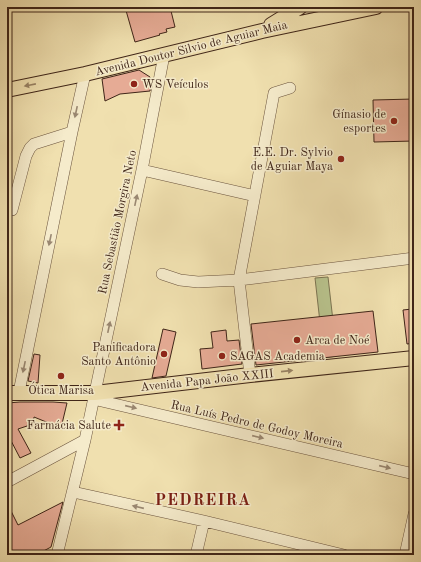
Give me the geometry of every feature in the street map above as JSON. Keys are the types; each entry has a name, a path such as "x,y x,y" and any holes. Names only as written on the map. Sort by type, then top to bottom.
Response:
{"main road":[{"path":"262,31 300,7"},
{"name":"Avenida Doutor Silvio de Aguiar Maia","path":"7,90 85,74 262,31 310,13 376,7"},
{"name":"Avenida Papa João XXIII","path":"13,393 94,396 250,375 414,358"}],"street":[{"name":"Rua Sebastião Morgira Neto","path":"56,555 85,440 142,170 164,55"},
{"path":"13,393 85,74"},
{"path":"250,375 239,280 274,93 290,88"},
{"path":"12,210 26,156 30,148 34,144 72,132"},
{"path":"142,170 255,196"},
{"path":"162,274 180,280 198,282 239,280 414,258"},
{"name":"Rua Luís Pedro de Godoy Moreira","path":"94,396 414,474"},
{"path":"7,482 85,440"},
{"path":"73,492 204,521 344,555"},
{"path":"404,555 414,514"},
{"path":"196,555 204,521"}],"green space":[{"path":"328,277 337,356 324,358 315,278"}],"building":[{"path":"125,7 170,7 175,27 166,29 167,32 159,34 160,35 135,42"},
{"name":"WS Veículos","path":"139,70 150,77 150,91 120,94 105,101 102,79"},
{"name":"Gínasio de esportes","path":"414,99 414,141 374,142 373,100"},
{"path":"412,309 414,343 407,344 403,310"},
{"path":"373,311 378,352 256,365 251,324"},
{"name":"Panificadora Santo Antônio","path":"163,329 176,332 166,376 152,378"},
{"path":"226,330 227,341 239,340 242,364 202,369 200,349 213,348 211,332"},
{"path":"34,354 40,355 38,383 28,381"},
{"path":"7,403 67,403 61,428 34,417 33,424 18,429 31,453 20,458 7,433"},
{"path":"63,502 51,547 36,555 7,555 7,503 18,525"}],"place":[{"name":"WS Veículos","path":"134,84"},
{"name":"Gínasio de esportes","path":"394,121"},
{"name":"E.E. Dr. Sylvio de Aguiar Maya","path":"341,159"},
{"name":"Arca de Noé","path":"297,340"},
{"name":"Panificadora Santo Antônio","path":"164,354"},
{"name":"SAGAS Academia","path":"222,356"},
{"name":"Ótica Marisa","path":"61,376"},
{"name":"Farmácia Salute","path":"119,425"}],"district":[{"name":"PEDREIRA","path":"203,499"}]}
